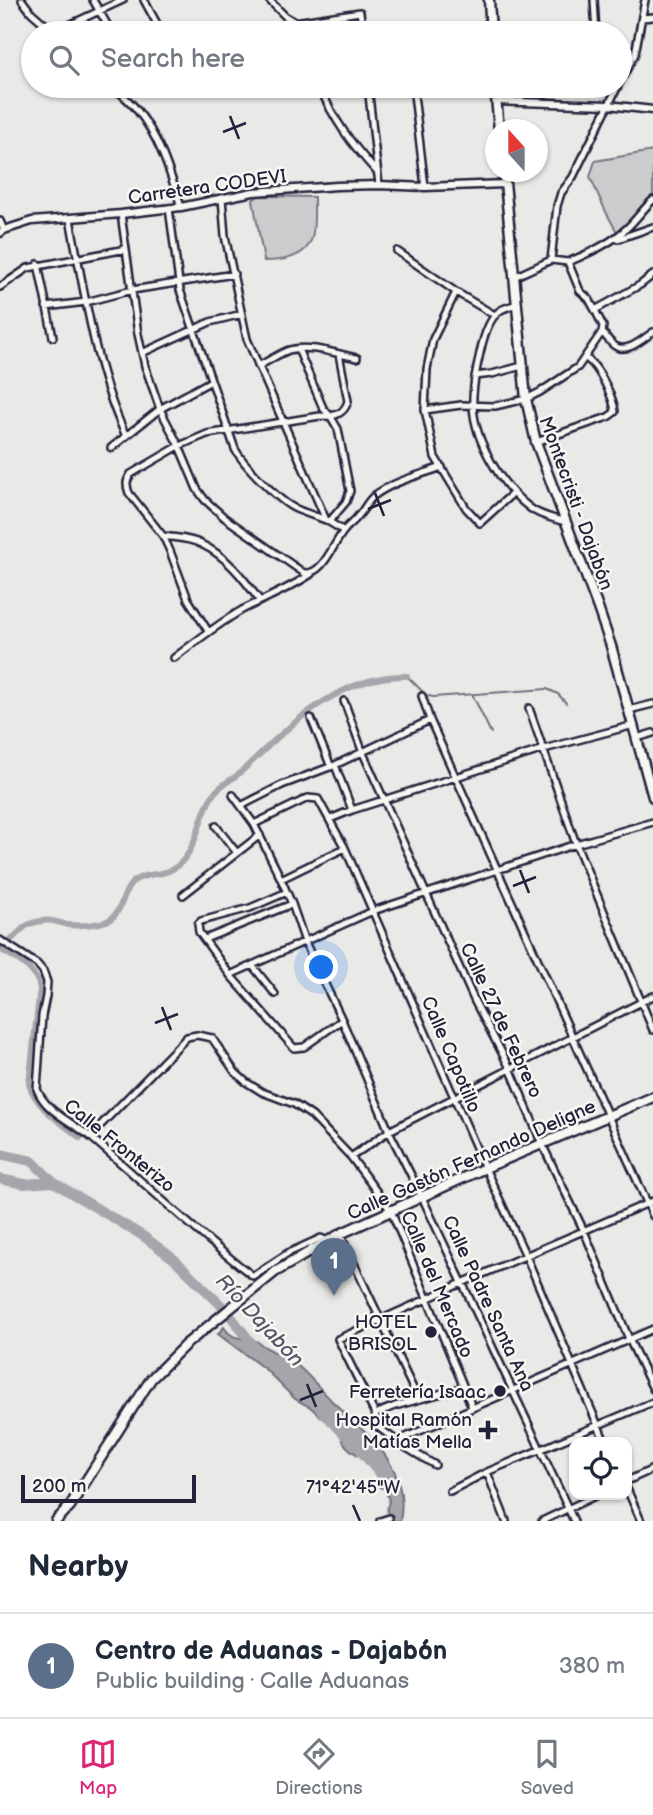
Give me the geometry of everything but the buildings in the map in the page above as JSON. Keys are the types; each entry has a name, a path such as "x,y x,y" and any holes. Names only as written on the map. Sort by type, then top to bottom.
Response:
{"main road":[{"path":"489,0 490,21"},
{"path":"496,98 498,119"},
{"name":"Montecristi - Dajabón","path":"505,184 522,366 530,421 598,608 653,797"},
{"name":"Calle Gastón Fernando Deligne","path":"56,1521 70,1506 151,1379 268,1277 340,1234 485,1168 653,1097"}],"street":[{"path":"93,0 105,21"},
{"path":"79,21 123,0"},
{"path":"144,0 155,21"},
{"path":"269,0 293,21"},
{"path":"594,0 595,21"},
{"path":"632,60 645,0"},
{"path":"24,1 41,21"},
{"path":"302,21 360,12 361,21"},
{"path":"642,18 653,17"},
{"path":"126,98 153,133 181,207"},
{"path":"324,98 352,145 377,172"},
{"path":"369,98 379,185"},
{"path":"414,98 425,187"},
{"path":"551,260 561,193 573,177 612,98"},
{"path":"496,101 608,105 653,110"},
{"name":"Carretera CODEVI","path":"2,232 32,221 181,207 253,192 337,186 505,184"},
{"path":"222,198 225,236 247,339 328,521"},
{"path":"611,241 628,228 653,200"},
{"path":"169,208 179,282 186,308 234,449 254,475 292,508 328,521 344,531"},
{"path":"121,214 145,366 160,409 197,489 225,518 304,573 311,574"},
{"path":"70,219 86,302 107,388 113,409 126,436"},
{"path":"0,221 2,232"},
{"path":"514,277 551,260 568,262 611,241 653,227"},
{"path":"0,287 38,264 126,249"},
{"path":"397,251 456,292 496,315"},
{"path":"425,410 461,405 495,406 526,399 578,367 602,332 603,326 589,299 580,291 568,262"},
{"path":"38,264 52,337"},
{"path":"46,307 234,274"},
{"path":"595,310 653,275"},
{"path":"456,292 433,339 427,369 425,410 435,457 466,508 480,523 513,493"},
{"path":"517,304 502,309 496,315 482,344 475,376 473,407 481,440 490,461 513,493 531,509 565,522"},
{"path":"142,353 210,322 242,314"},
{"path":"602,332 615,346 622,348 653,332"},
{"path":"258,366 289,350 298,349 315,349 357,358"},
{"path":"298,349 323,408 338,429 350,491 346,502 328,521"},
{"path":"208,631 188,599 163,536 129,493 127,480 131,474 179,446 207,434 320,416 331,417 342,412 348,401 339,355"},
{"path":"536,442 608,417 615,412 615,406 600,376 585,358"},
{"path":"475,376 522,366"},
{"path":"110,449 160,409 211,381"},
{"path":"174,658 208,631 318,570 344,531 360,514 367,501 377,493 442,467"},
{"path":"163,536 200,543 215,552 240,573 260,601"},
{"path":"422,696 430,720 541,971 650,1203 653,1216"},
{"name":"Calle 27 de Febrero","path":"344,701 363,753 475,1002 510,1068 653,1389"},
{"path":"629,710 653,704"},
{"path":"529,708 576,844 653,1030"},
{"path":"311,718 352,810"},
{"path":"241,806 282,785 363,753 430,720"},
{"path":"330,820 352,810 456,776 634,725"},
{"path":"637,738 653,733"},
{"name":"Calle Padre Santa Ana","path":"233,795 254,824 287,891 305,942 342,1020 389,1131 574,1521"},
{"name":"Calle Capotillo","path":"254,824 308,798 318,799 330,820 345,848 526,1256 604,1437"},
{"path":"230,975 373,911 576,844 653,822"},
{"path":"216,825 237,853"},
{"path":"183,895 260,835"},
{"path":"281,879 345,848"},
{"path":"287,891 259,904 201,921 198,927 230,975 294,1048 304,1046 342,1020"},
{"path":"205,939 292,904"},
{"name":"Calle Fronterizo","path":"0,940 37,964 47,982 37,1089 50,1108 90,1136 253,1276 288,1253 321,1238 328,1241"},
{"path":"253,965 275,994"},
{"path":"351,1157 389,1131 653,996"},
{"name":"Calle del Mercado","path":"90,1136 177,1045 187,1037 197,1035 212,1038 235,1072 246,1082 262,1092 294,1104 312,1116 351,1157 391,1211 472,1407"},
{"path":"435,1465 378,1427 375,1414 338,1339 650,1203"},
{"path":"340,1234 418,1399"},
{"path":"397,1441 653,1329"},
{"path":"375,1414 464,1387"},
{"path":"450,1491 487,1472 653,1402"},
{"path":"632,1479 653,1469"},
{"path":"487,1472 506,1521"},
{"path":"542,1521 586,1500"},
{"path":"632,1500 641,1521"},
{"path":"380,1521 389,1518"}],"shaded area":[{"path":"653,151 653,196 618,234 590,177 595,161"},
{"path":"258,196 314,197 312,238 299,254 285,259 264,261 253,200"},
{"path":"224,1327 231,1335 256,1341 298,1366 372,1439 393,1467 399,1483 402,1501 400,1521 389,1521 389,1501 385,1486 378,1486 380,1479 373,1462 346,1446 341,1428 333,1421 325,1420 295,1399 266,1370 218,1334"}],"waterway":[{"path":"407,676 426,695 433,697 547,689 558,694 566,703"},
{"path":"10,941 26,926 37,922 78,925 109,920 117,913 127,889 134,881 172,870 185,858 216,791 239,774 296,722 337,694 359,684 382,678 407,676"},
{"path":"473,696 491,733"},
{"path":"0,949 30,970 40,988 29,1084 32,1093 50,1114 80,1138"},
{"path":"0,953 4,949"},
{"name":"Río Dajabón","path":"0,1154 32,1161 53,1182 143,1236 174,1259 225,1309 257,1350"},
{"name":"Río Dajabón","path":"0,1179 24,1184 53,1182"},
{"name":"Río Dajabón","path":"322,1411 350,1440"},
{"name":"Río Dajabón","path":"361,1451 384,1479"}],"place":[{"name":"Centro de Aduanas - Dajabón","path":"334,1296"},
{"name":"HOTEL BRISOL","path":"431,1332"},
{"name":"Ferretería Isaac","path":"500,1391"},
{"name":"Hospital Ramón Matías Mella","path":"488,1430"}]}
